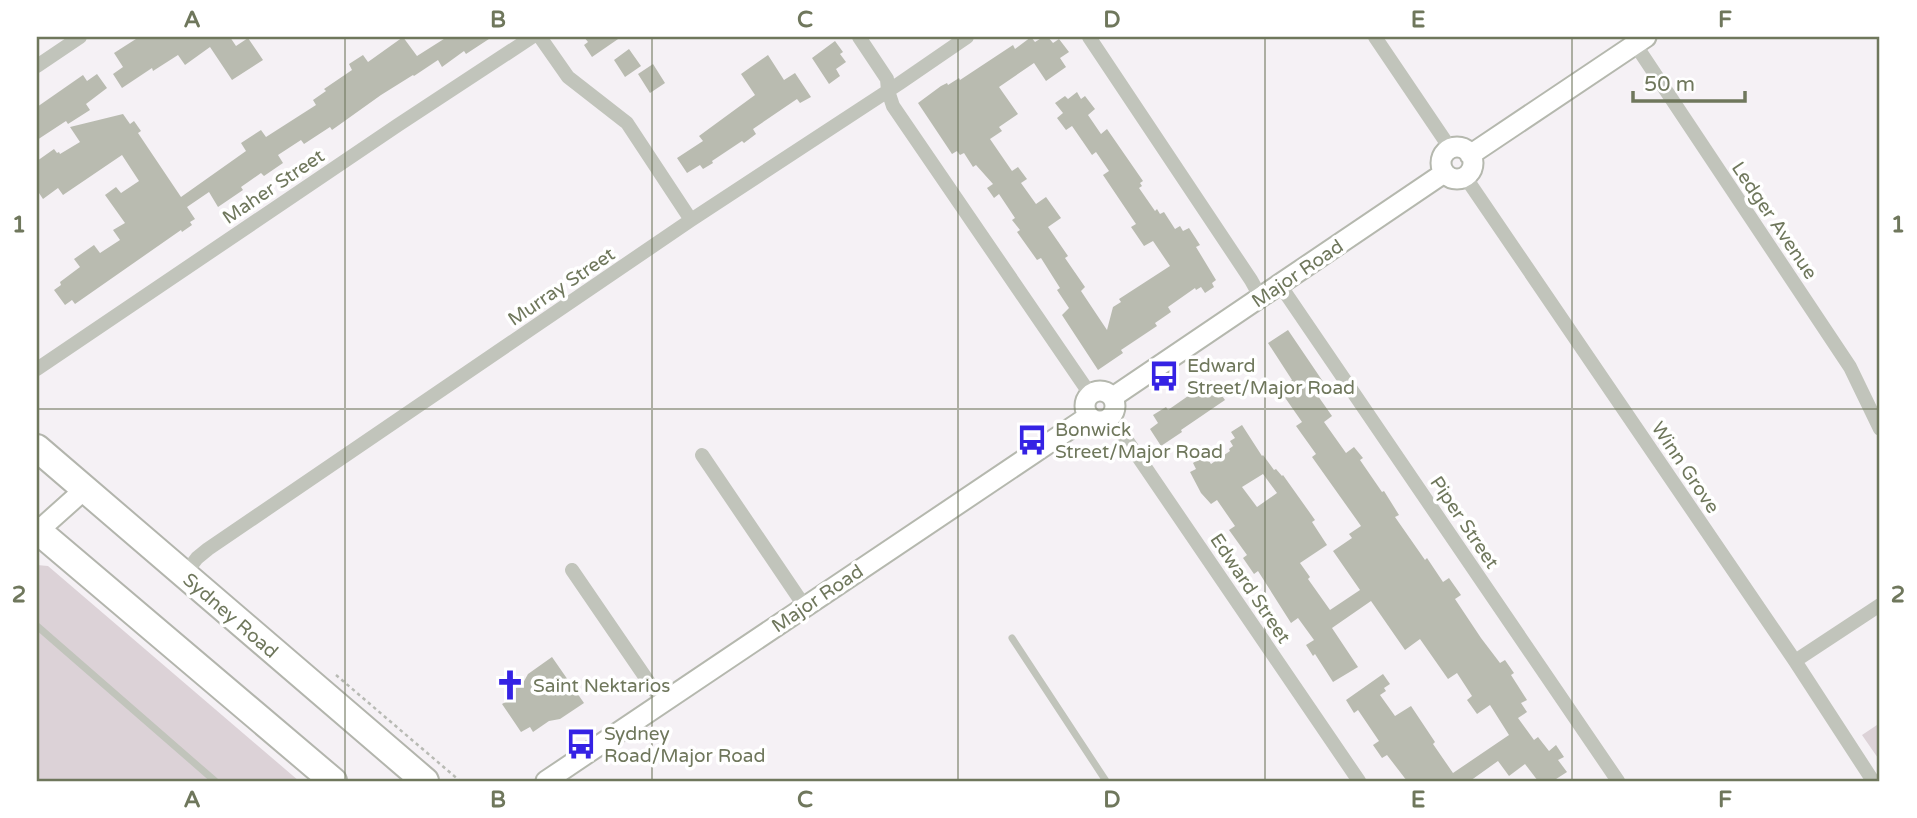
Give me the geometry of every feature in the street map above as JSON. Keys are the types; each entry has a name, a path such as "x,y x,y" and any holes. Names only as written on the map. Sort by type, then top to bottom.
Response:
{"highway":[{"name":"Sydney Road","path":"37,448 425,781"},
{"path":"37,531 333,781"}],"street":[{"path":"37,66 80,37"},
{"name":"Maher Street","path":"37,369 532,37"},
{"path":"540,37 568,77 627,123 691,220"},
{"path":"859,37 887,79 893,106 1090,394"},
{"name":"Murray Street","path":"184,575 208,549 691,220 967,37"},
{"path":"1089,37 1261,298"},
{"path":"1375,37 1449,150"},
{"path":"1470,155 1637,39"},
{"name":"Ledger Avenue","path":"1637,39 1850,367 1880,429"},
{"path":"1460,148 1470,155 1472,169 1464,178 1455,179 1444,173 1442,160 1449,150 1460,148"},
{"name":"Major Road","path":"1113,397 1444,173"},
{"name":"Winn Grove","path":"1464,178 1795,662 1873,781"},
{"name":"Piper Street","path":"1280,285 1618,781"},
{"path":"1102,390 1113,397 1116,405 1114,414 1102,421 1092,419 1086,412 1085,402 1090,394 1102,390"},
{"name":"Major Road","path":"546,781 1089,416"},
{"name":"Edward Street","path":"1111,417 1359,781"},
{"path":"702,455 805,607"},
{"path":"37,531 85,489"},
{"path":"572,570 663,702"},
{"path":"1795,662 1880,605"}],"lane":[{"path":"37,626 215,781"},
{"path":"1012,638 1106,781"}],"shaded area":[{"path":"37,565 48,566 299,781 37,781"},
{"path":"1880,723 1880,761 1862,735"}],"building":[{"path":"139,37 230,37 236,46 248,38 263,60 232,80 210,47 185,65 178,55 122,88 113,74 123,67 114,53"},
{"path":"403,37 417,56 447,37 492,37 466,54 464,51 442,67 438,60 381,95 332,130 330,127 304,144 301,140 278,155 283,163 264,176 261,173 241,187 243,190 218,207 209,192 187,207 195,219 190,222 192,225 75,304 72,300 65,305 54,290 80,267 74,259 94,245 100,253 120,240 113,230 125,223 105,195 116,187 121,193 139,181 122,155 63,195 58,188 43,199 37,190 37,161 54,149 60,154 80,142 70,127 123,114 130,124 134,121 141,131 138,133 181,197 246,151 241,143 261,130 266,137 316,105 313,100 326,91 324,89 352,70 349,64 363,55 368,62"},
{"path":"584,37 621,37 592,57 584,45 588,42"},
{"path":"1031,37 1035,42 1043,37 1048,37 1053,43 1059,39 1069,52 1060,58 1066,67 1046,81 1034,63 999,87 1018,114 999,127 1002,131 990,139 1012,171 1018,167 1027,179 1021,183 1036,204 1046,197 1061,218 1048,227 1085,287 1081,291 1107,330 1113,307 1121,302 1119,299 1170,266 1153,241 1144,246 1131,227 1136,224 1103,175 1109,171 1096,152 1092,155 1072,126 1066,130 1057,118 1063,113 1055,103 1065,96 1068,99 1077,92 1081,99 1085,96 1095,109 1088,115 1101,134 1107,129 1143,181 1139,188 1155,211 1157,209 1160,214 1164,212 1175,229 1180,226 1183,231 1189,228 1200,245 1196,247 1216,280 1212,283 1214,287 1205,293 1201,287 1196,290 1195,288 1168,307 1171,312 1155,323 1157,326 1121,350 1123,353 1098,370 1062,315 1069,308 1057,290 1060,288 1041,258 1037,260 1017,232 1020,230 1012,220 1015,218 999,194 994,198 987,188 993,184 976,165 973,167 964,153 960,155 957,151 952,154 918,103 941,86 959,78 960,80 1013,45 1015,49"},
{"path":"835,41 846,62 836,69 840,76 829,84 812,58"},
{"path":"629,49 641,66 625,77 614,60"},
{"path":"768,55 784,80 795,73 811,97 800,103 797,99 753,129 756,134 744,143 742,141 703,169 700,165 687,173 677,158 703,141 699,136 755,95 741,74"},
{"path":"653,64 665,83 650,93 638,74"},
{"path":"97,74 107,88 86,104 90,110 68,124 66,121 37,140 37,107 83,75 87,81"},
{"path":"1288,330 1328,389 1318,396 1332,416 1324,422 1346,453 1354,447 1363,458 1360,460 1382,492 1384,491 1399,515 1395,517 1425,560 1427,558 1443,582 1449,578 1461,595 1455,599 1500,663 1505,660 1527,700 1521,703 1527,712 1518,718 1534,740 1538,737 1549,751 1556,745 1564,757 1558,760 1567,772 1553,781 1538,781 1525,764 1509,776 1498,761 1470,781 1407,781 1387,755 1382,758 1373,745 1379,741 1358,710 1354,713 1346,700 1383,674 1390,684 1380,695 1395,716 1411,706 1453,773 1509,735 1490,705 1477,714 1467,700 1472,696 1457,673 1448,679 1420,639 1405,650 1371,601 1332,628 1358,667 1333,682 1306,645 1314,640 1298,618 1291,623 1258,571 1254,574 1243,558 1247,555 1229,530 1235,526 1217,500 1211,504 1201,493 1190,472 1196,469 1193,463 1205,455 1211,464 1230,451 1233,446 1230,441 1235,438 1231,432 1242,425 1262,456 1274,470 1283,475 1315,520 1312,522 1327,545 1300,563 1330,610 1360,590 1333,551 1352,538 1349,534 1361,526 1312,457 1316,454 1296,426 1302,422 1279,389 1292,380 1268,343","holes":["1263,474 1277,493 1257,507 1242,487"]},
{"path":"1211,380 1225,400 1161,446 1150,429 1158,423 1153,415 1166,407 1168,410"},
{"path":"552,657 584,703 533,732 530,727 521,732 502,704 511,699 507,694 523,683 528,674"}],"place":[{"name":"Edward Street/Major Road","path":"1164,376"},
{"name":"Bonwick Street/Major Road","path":"1032,440"},
{"name":"Saint Nektarios","path":"510,685"},
{"name":"Sydney Road/Major Road","path":"581,744"}]}
